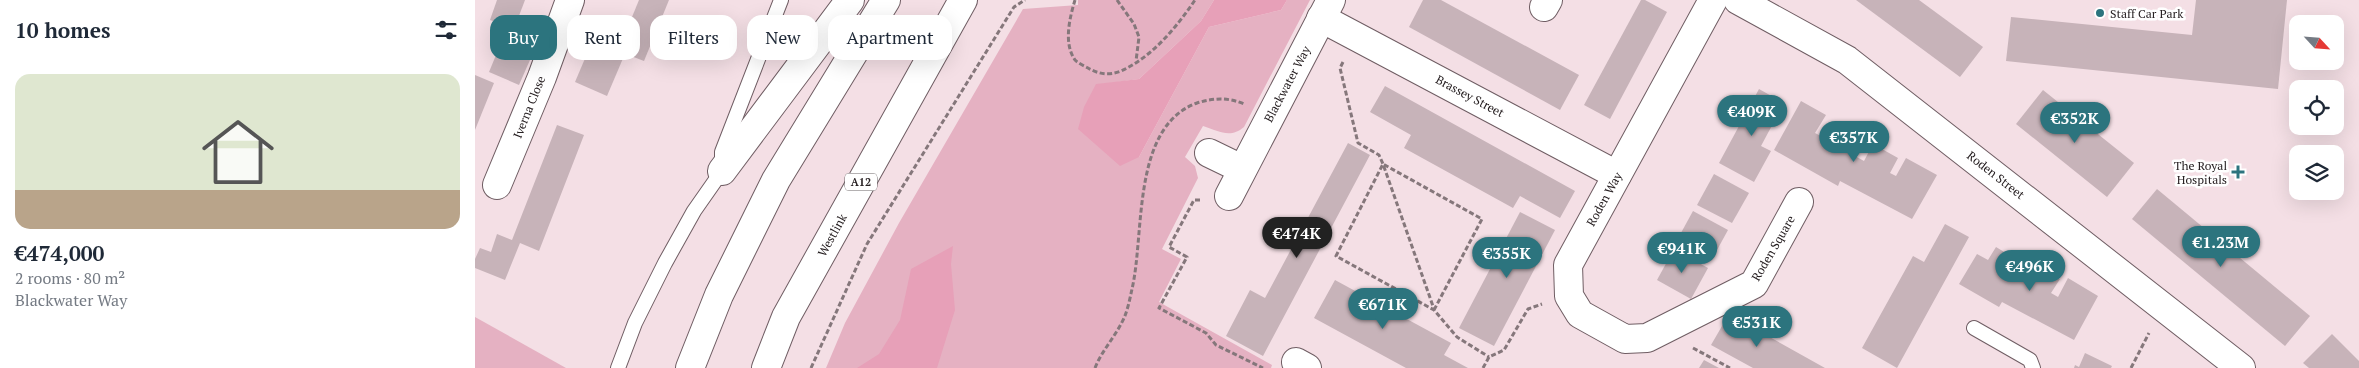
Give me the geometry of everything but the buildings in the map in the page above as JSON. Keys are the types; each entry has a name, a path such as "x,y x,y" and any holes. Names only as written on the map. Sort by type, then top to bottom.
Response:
{"main road":[{"name":"Iverna Close","path":"497,185 542,77 570,0"},
{"path":"722,171 850,0"},
{"path":"690,368 719,295 776,180 886,0"},
{"name":"Westlink","path":"766,368 786,317 963,0"},
{"name":"Roden Way","path":"1569,296 1567,265 1713,0"},
{"name":"Roden Street","path":"1739,0 1847,60 2241,368"},
{"name":"Brassey Street","path":"1326,9 1355,35 1617,176"},
{"name":"Blackwater Way","path":"1229,196 1326,9"},
{"path":"1209,153 1243,169"},
{"name":"Roden Square","path":"1569,296 1580,314 1625,339 1647,338 1662,332 1754,284 1799,202"}],"lane":[{"path":"618,368 635,323 665,264 694,211 722,171 722,152 781,0"},
{"path":"1974,328 2030,360 2033,368"}],"path":[{"path":"811,368 867,244 1014,7 1025,0"},
{"path":"1075,0 1068,28 1070,47 1075,60 1095,72 1104,74 1119,71 1155,49 1195,0"},
{"path":"1117,0 1134,24 1139,38 1136,62"},
{"path":"1355,35 1340,68 1358,143 1379,156 1383,164 1434,310"},
{"path":"1095,368 1124,318 1133,288 1140,238 1142,196 1157,142 1172,118 1191,106 1213,98 1238,101 1270,117"},
{"path":"1383,164 1337,256 1434,310 1457,337 1489,357"},
{"path":"1383,164 1482,219 1434,310"},
{"path":"1229,196 1194,200 1169,247 1187,257 1159,308 1206,333 1216,345 1263,368"},
{"path":"1483,368 1489,357 1504,350 1528,309 1569,296"},
{"path":"2131,368 2163,306"},
{"path":"1662,332 1730,368"}],"shaded area":[{"path":"1078,0 1214,0 1201,21 1139,79 1096,85 1139,157 1209,27 1281,10 1287,0 1310,0 1244,127 1234,133 1224,133 1203,126 1185,157 1195,166 1198,178 1162,249 1181,259 1159,302 1272,365 1271,368 826,368 845,323 899,223 1023,9 1078,5"},
{"path":"1214,0 1287,0 1281,10 1209,27 1139,157 1120,166 1078,129 1084,107 1096,84 1139,79 1201,21"},
{"path":"953,246 951,264 955,310 937,368 857,368 879,354 900,320 911,269"},
{"path":"475,317 566,368 475,368"}],"place":[{"name":"Staff Car Park","path":"2100,13"},
{"name":"The Royal Hospitals","path":"2238,172"}]}
